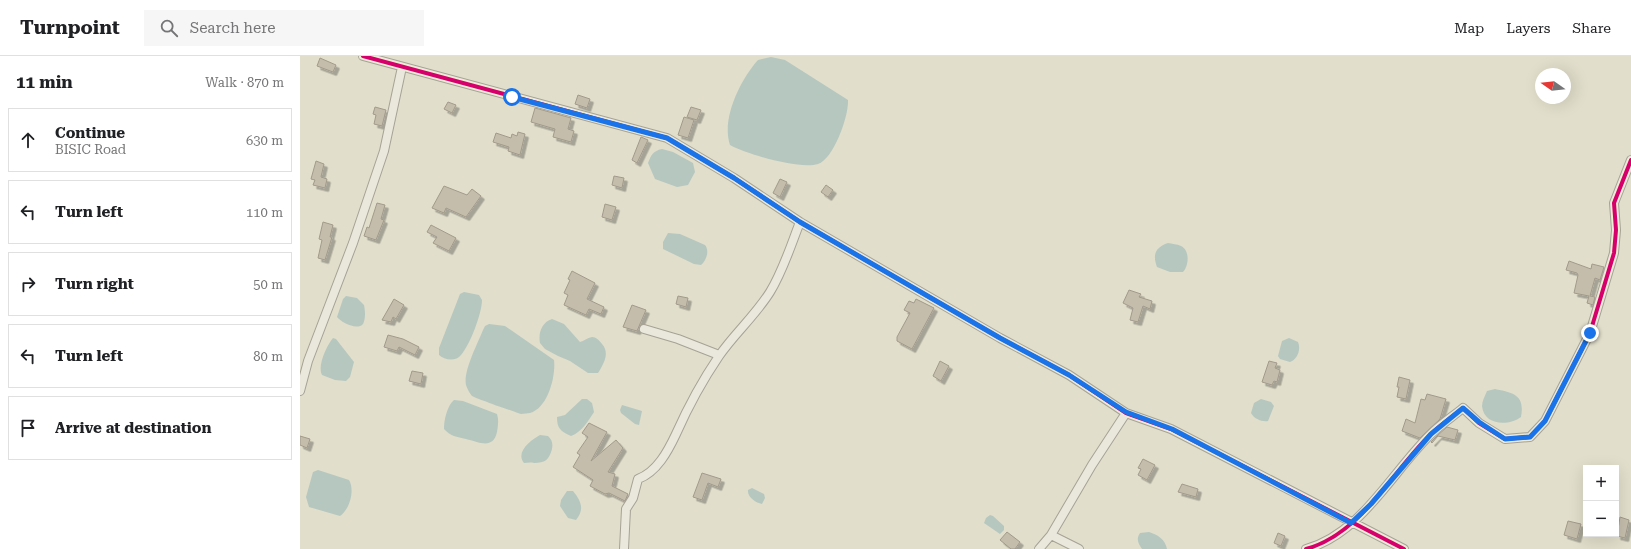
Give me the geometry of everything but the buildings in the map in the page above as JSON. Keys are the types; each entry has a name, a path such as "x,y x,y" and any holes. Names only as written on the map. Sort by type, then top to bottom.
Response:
{"street":[{"path":"364,56 667,138 734,178 800,222 1000,338 1069,375 1126,412 1172,429 1351,523 1404,549"},
{"path":"300,391 308,361 353,243 384,151 402,67"},
{"path":"1306,549 1313,547 1339,533 1351,523 1371,504 1431,434 1463,408 1479,422 1505,439 1530,437 1545,421 1590,333 1614,253 1616,230 1614,203 1631,160"},
{"path":"624,549 626,509 633,498 638,479 648,476 656,468 673,439 699,387 719,355 755,313 770,292 780,273 800,222"},
{"path":"644,330 678,339 719,355"},
{"path":"1040,549 1051,535 1092,465 1126,412"},
{"path":"1051,535 1079,549"}],"shaded area":[{"path":"771,57 785,60 848,100 846,116 835,146 830,154 818,164 799,165 786,163 760,157 730,145 728,123 730,111 739,88 758,60"},
{"path":"662,149 673,152 693,163 695,172 688,185 677,187 655,179 648,163 656,151"},
{"path":"668,233 680,234 705,245 707,253 703,263 701,265 694,264 663,249 663,242"},
{"path":"1168,243 1181,246 1186,251 1188,258 1183,272 1170,272 1157,267 1155,258 1156,252"},
{"path":"464,292 479,295 482,300 480,313 472,337 459,357 456,359 447,359 439,355 439,348 460,294"},
{"path":"346,296 357,298 364,305 365,319 363,324 360,326 357,327 349,325 337,317 343,299"},
{"path":"552,319 564,324 580,342 592,337 596,338 601,343 606,351 606,354 604,362 598,373 588,373 570,361 545,349 540,343 540,332 543,325"},
{"path":"489,324 505,326 554,360 554,374 550,391 542,405 536,410 530,413 521,414 472,396 469,391 466,385 466,379 469,365 483,330 485,326"},
{"path":"333,338 336,339 354,362 350,377 346,381 335,380 322,375 321,366 323,356"},
{"path":"1289,338 1298,342 1299,348 1297,356 1290,362 1280,359 1278,356 1282,341"},
{"path":"1495,389 1517,396 1521,404 1521,417 1504,423 1492,421 1487,417 1484,413 1482,402 1487,391"},
{"path":"582,399 587,399 592,403 594,412 582,429 571,436 560,429 557,417 565,415"},
{"path":"1261,399 1271,402 1274,406 1268,421 1258,420 1251,413 1254,403"},
{"path":"454,400 463,401 497,414 497,432 492,441 489,443 476,442 454,436 444,429 446,413"},
{"path":"622,405 642,411 639,425 635,424 621,413 620,410"},
{"path":"540,435 548,436 551,440 552,449 549,456 546,460 541,462 524,463 521,455 525,447"},
{"path":"318,470 349,480 351,484 352,489 349,504 344,513 340,516 309,507 306,497 313,472"},
{"path":"752,488 764,494 765,498 762,504 750,497 748,490"},
{"path":"567,491 573,491 581,505 579,516 576,520 568,518 560,506 561,500"},
{"path":"990,515 1004,526 1004,530 1000,534 984,523 986,518"},
{"path":"1149,532 1161,538 1167,549 1142,549 1139,545 1138,537 1140,533"}],"cycle path":[{"path":"363,56 667,138 734,178 800,222 1000,338 1069,375 1126,413 1171,429 1404,549"},
{"path":"1306,549 1326,541 1343,530 1359,516 1430,435 1463,408 1479,423 1505,439 1530,437 1545,421 1590,333 1614,253 1616,230 1614,203 1631,160"}],"route":[{"path":"512,97 632,130 667,138 734,178 800,222 1000,338 1069,375 1126,412 1172,429 1351,523 1371,504 1424,441 1463,408 1479,422 1505,439 1530,437 1545,421 1590,333"}]}
